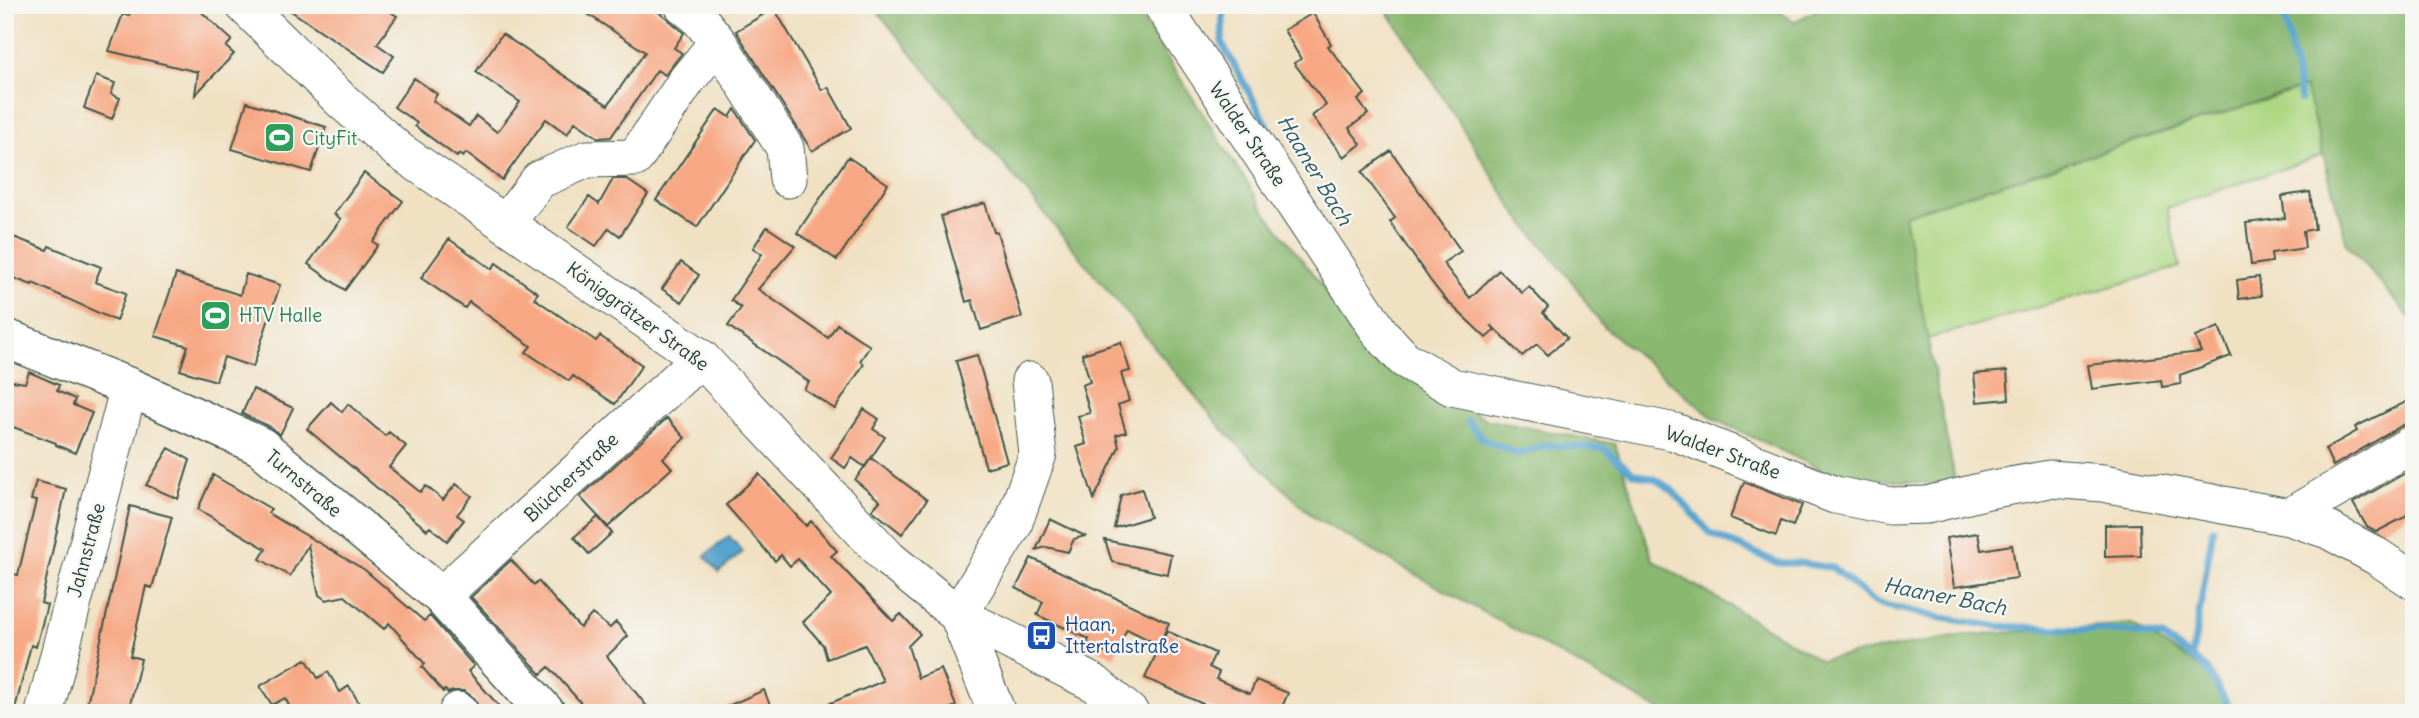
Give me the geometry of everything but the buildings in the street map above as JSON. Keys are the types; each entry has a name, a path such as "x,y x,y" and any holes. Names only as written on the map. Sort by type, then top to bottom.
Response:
{"main road":[{"name":"Turnstraße","path":"5,338 128,387 260,446 442,596 544,712"}],"street":[{"name":"Königgrätzer Straße","path":"244,5 341,100 398,150 701,358 889,559 958,615 997,713"},
{"path":"683,5 697,16 718,42 786,148 788,179"},
{"name":"Walder Straße","path":"1161,5 1381,334 1404,359 1452,387 1675,432 1835,495 1890,506 1927,505 2050,479 2103,483 2289,517 2328,530 2376,556 2414,581"},
{"path":"506,223 539,180 586,159 635,158 687,80 718,42"},
{"name":"Blücherstraße","path":"442,596 701,358"},
{"path":"1030,381 1038,454 1013,525 958,615 1094,683 1130,713"},
{"name":"Jahnstraße","path":"44,713 128,387"},
{"path":"2289,517 2414,443"}],"green space":[{"path":"872,5 1133,5 1267,214 1382,364 1488,420 1615,444 1653,560 1820,660 1960,636 2132,624 2213,676 2235,713 1665,713 1314,518 1224,431"},
{"path":"1383,5 1771,5 1794,22 1826,5 2414,5 2414,317 2409,317 2347,244 2305,87 1904,215 1956,486 1833,475 1714,419 1600,323 1574,284 1515,212"},
{"path":"2306,87 2323,155 2167,208 2180,267 1927,339 1903,215"}],"water":[{"path":"729,536 743,552 719,572 705,556"}],"waterway":[{"name":"Haaner Bach","path":"1227,5 1223,17 1222,43 1284,156"},
{"path":"2282,5 2301,100"},
{"name":"Haaner Bach","path":"1468,421 1484,440 1519,454 1546,445 1603,448 1633,473 1655,479 1672,490 1711,534 1778,563 1833,568 1875,603 1994,626 2129,632 2163,637 2207,669 2232,713"},
{"path":"2192,657 2213,529"}],"place":[{"name":"CityFit","path":"279,138"},
{"name":"HTV Halle","path":"216,315"},
{"name":"Haan, Ittertalstraße","path":"1042,635"}]}
